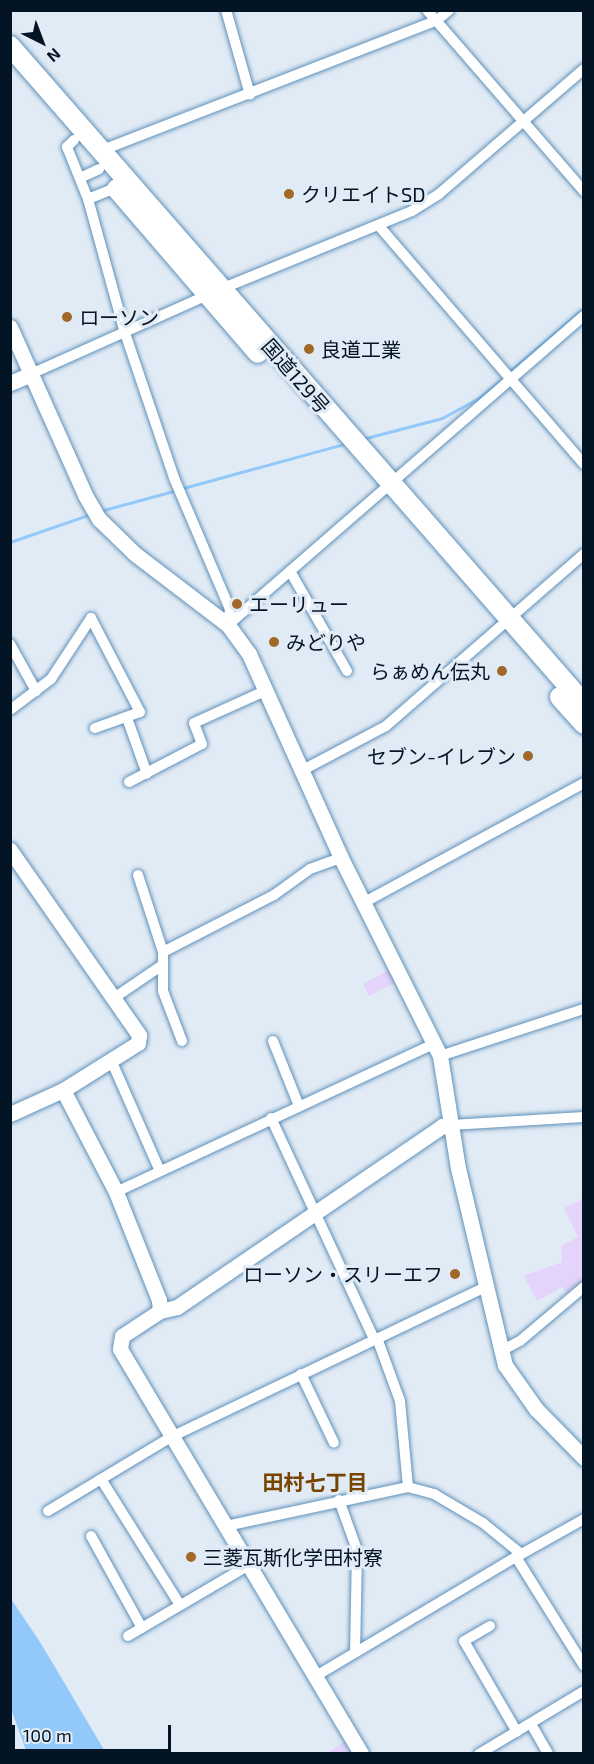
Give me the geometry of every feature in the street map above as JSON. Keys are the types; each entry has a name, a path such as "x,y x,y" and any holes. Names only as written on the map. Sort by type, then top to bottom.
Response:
{"highway":[{"name":"国道129号","path":"10,46 99,160 504,623 584,724"},
{"name":"国道129号","path":"10,67 74,140 99,160 115,188 215,292"},
{"name":"国道129号","path":"504,623 584,704"}],"street":[{"path":"226,10 250,95"},
{"path":"427,10 584,191"},
{"path":"80,178 99,160 250,95 436,21 449,10"},
{"path":"10,383 215,292 412,212 439,194 584,69"},
{"path":"74,140 67,147 88,199 125,333 174,478 230,609 228,625"},
{"path":"88,199 115,188"},
{"path":"379,226 510,381 584,464"},
{"path":"228,625 584,316"},
{"path":"10,327 95,513 135,554 228,625 249,654 341,858 437,1050 451,1125 501,1351 517,1386 584,1458"},
{"path":"301,771 386,726 584,554"},
{"path":"290,571 347,671"},
{"path":"10,710 51,680 91,618 140,712 95,728"},
{"path":"10,644 36,691"},
{"path":"129,782 201,744 194,723 265,692"},
{"path":"127,718 147,774"},
{"path":"363,903 584,783"},
{"path":"10,850 139,1035 138,1043 63,1090 10,1114"},
{"path":"163,952 274,895 310,869 341,858"},
{"path":"138,875 163,952 161,966 163,991 182,1041"},
{"path":"114,998 161,966"},
{"path":"116,1192 271,1118 437,1050 584,1010"},
{"path":"273,1041 299,1106"},
{"path":"111,1060 160,1171"},
{"path":"63,1090 116,1192 141,1249 160,1311"},
{"path":"361,1754 119,1341 160,1311 177,1307 442,1126 584,1117"},
{"path":"271,1118 314,1213 376,1338 400,1401 408,1486"},
{"path":"48,1511 173,1436 486,1287"},
{"path":"501,1351 520,1341 584,1287"},
{"path":"301,1374 334,1443"},
{"path":"101,1479 180,1605"},
{"path":"226,1526 408,1486 434,1494 483,1523 518,1555 584,1666"},
{"path":"339,1500 357,1550 355,1653"},
{"path":"316,1676 518,1555 584,1519"},
{"path":"91,1536 142,1628"},
{"path":"128,1636 249,1565"},
{"path":"490,1626 464,1641 518,1732"},
{"path":"479,1754 497,1749 518,1732 584,1691"},
{"path":"531,1724 548,1754"}],"shaded area":[{"path":"390,969 396,982 369,996 363,984"},
{"path":"583,1199 583,1284 570,1296 562,1287 537,1301 524,1276 562,1262 561,1246 578,1237 564,1208"},
{"path":"347,1740 355,1754 326,1754"}],"water":[{"path":"11,1599 40,1642 106,1753 83,1753 80,1750 75,1753 27,1753 11,1709"}],"waterway":[{"path":"509,372 584,308"},
{"path":"362,439 442,418 479,398 499,381"},
{"path":"183,488 347,443"},
{"path":"100,511 173,491"},
{"path":"10,542 91,514"}],"place":[{"name":"クリエイトSD","path":"289,194"},
{"name":"ローソン","path":"67,317"},
{"name":"良道工業","path":"309,349"},
{"name":"エーリュー","path":"237,604"},
{"name":"みどりや","path":"274,642"},
{"name":"らぁめん伝丸","path":"502,671"},
{"name":"セブン-イレブン","path":"528,756"},
{"name":"ローソン・スリーエフ","path":"455,1274"},
{"name":"三菱瓦斯化学田村寮","path":"191,1557"}],"district":[{"name":"田村七丁目","path":"315,1482"}]}
